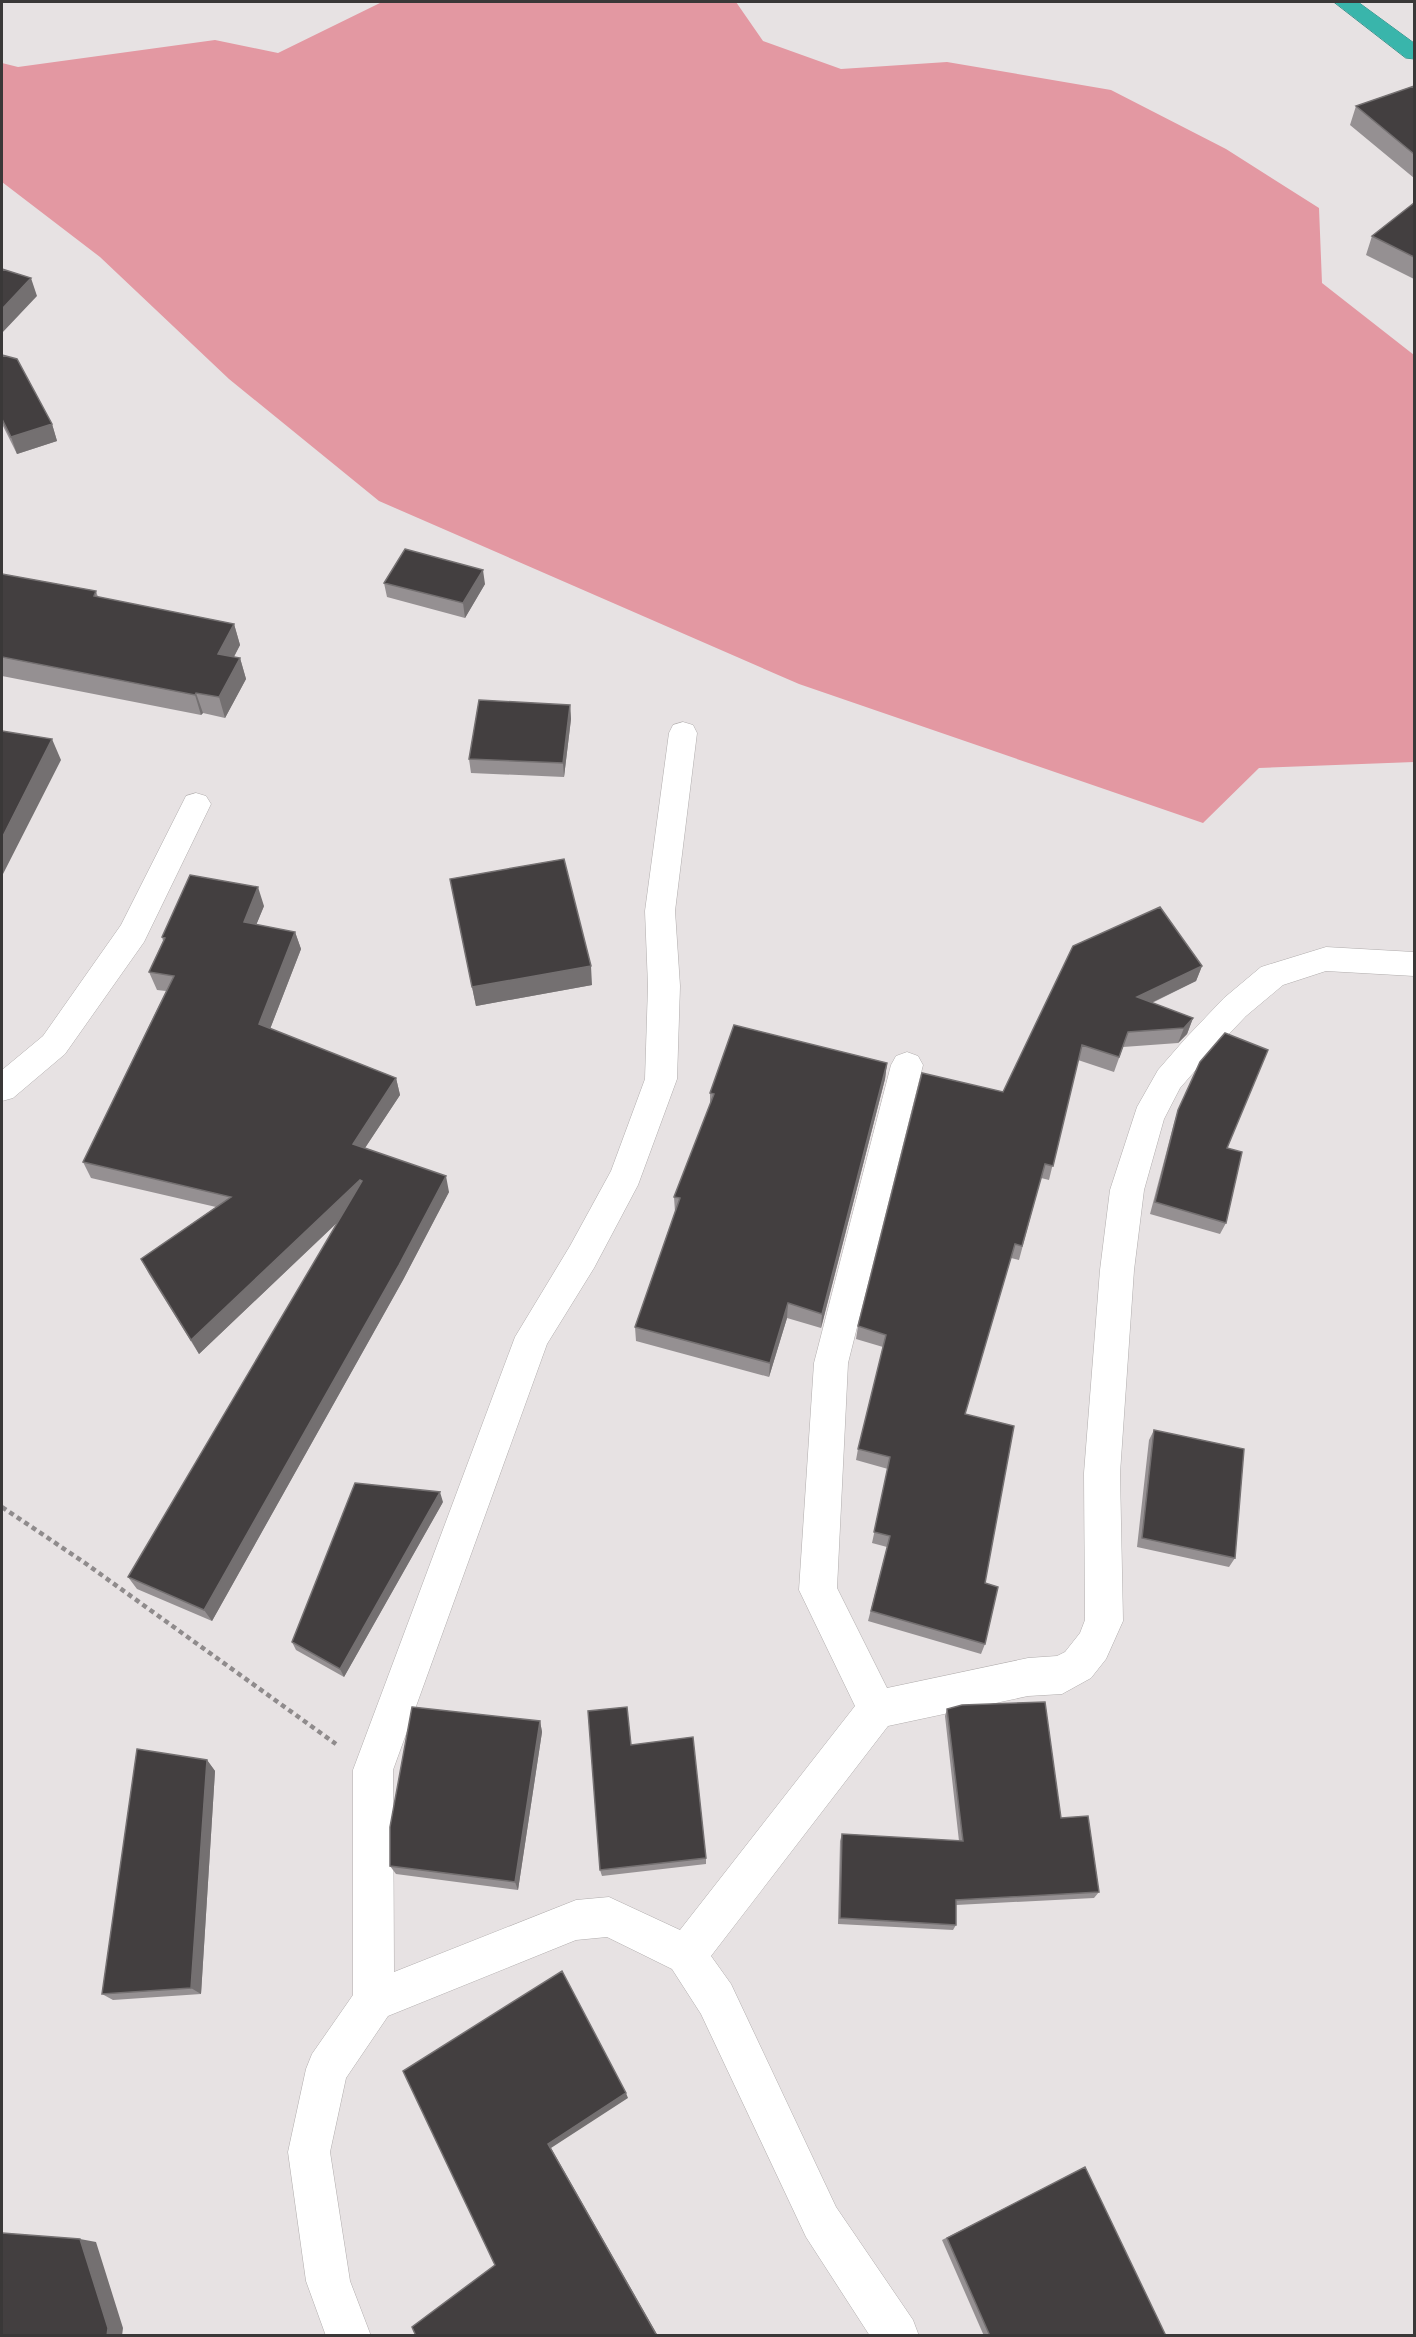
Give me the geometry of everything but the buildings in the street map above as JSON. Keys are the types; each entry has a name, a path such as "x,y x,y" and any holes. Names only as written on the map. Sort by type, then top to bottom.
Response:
{"highway":[{"path":"1345,2 1414,53"}],"street":[{"path":"374,2001 373,1770 532,1337 582,1257 626,1175 662,1079 664,986 660,911 683,733"},
{"path":"2,1088 54,1045 134,933 196,804"},
{"path":"686,1955 877,1710 1028,1677 1062,1675 1078,1665 1094,1646 1104,1621 1102,1473 1117,1270 1127,1190 1148,1116 1169,1079 1196,1048 1235,1007 1272,976 1326,959 1414,964"},
{"path":"877,1710 818,1590 831,1363 908,1065"},
{"path":"349,2336 328,2281 309,2152 327,2069 374,2001 576,1920 609,1917 686,1955 716,1999 820,2222 897,2336"},
{"path":"328,2281 361,2336"}],"path":[{"path":"2,1507 85,1563 373,1770"}],"shaded area":[{"path":"382,2 736,2 763,41 841,69 947,62 1111,90 1226,149 1319,208 1322,283 1414,355 1414,762 1259,768 1203,823 799,684 379,501 229,379 100,257 2,182 2,63 18,67 215,40 278,53"}]}
